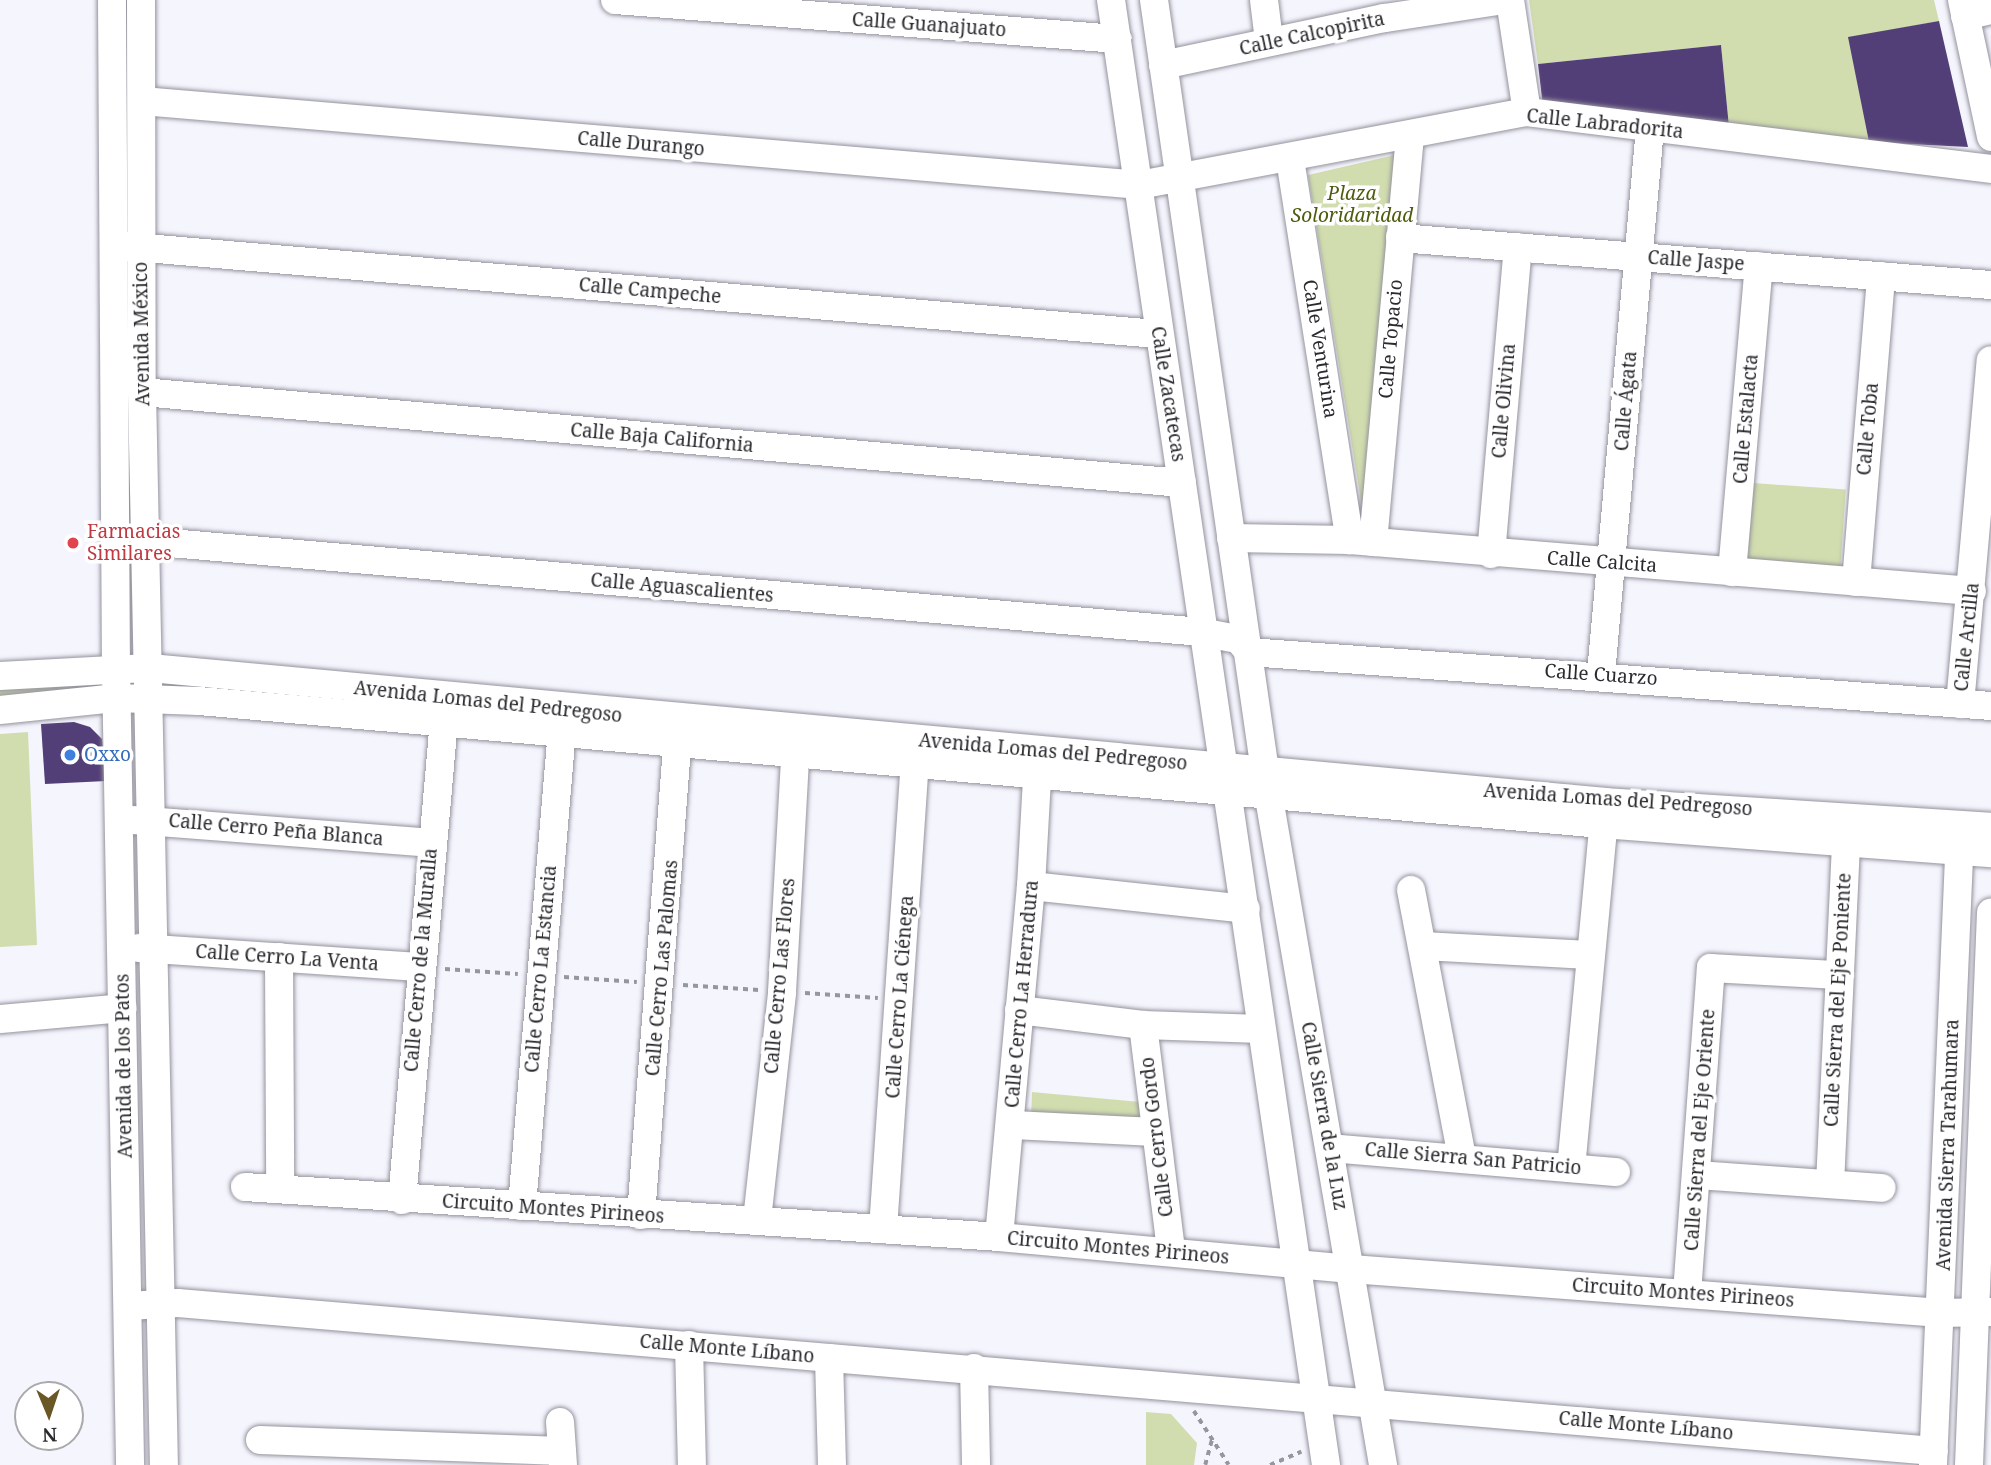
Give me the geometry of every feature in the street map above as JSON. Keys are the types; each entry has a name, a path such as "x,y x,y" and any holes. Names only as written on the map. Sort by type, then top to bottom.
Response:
{"street":[{"name":"Avenida México","path":"112,0 128,246 142,392 150,668"},
{"name":"Avenida México","path":"116,667 128,246 142,102 141,0"},
{"name":"Calle Guanajuato","path":"615,0 1117,39"},
{"name":"Calle Zacatecas","path":"1111,0 1117,39 1160,184 1231,538 1226,639 1229,778"},
{"name":"Calle Zacatecas","path":"1154,0 1163,65 1158,334 1182,483 1266,780"},
{"path":"1264,0 1269,41"},
{"name":"Calle Calcopirita","path":"1163,65 1269,41 1384,9 1504,0"},
{"path":"1510,0 1527,112"},
{"path":"1972,8 1991,137"},
{"name":"Calle Durango","path":"142,102 1160,184"},
{"name":"Calle Labradorita","path":"1160,184 1527,112 1991,169"},
{"name":"Calle Ágata","path":"1601,674 1650,128"},
{"name":"Calle Topacio","path":"1361,541 1400,238 1410,136"},
{"name":"Calle Venturina","path":"1290,159 1361,541"},
{"name":"Calle Jaspe","path":"1400,238 1991,285"},
{"name":"Calle Campeche","path":"128,246 1158,334"},
{"name":"Calle Olivina","path":"1491,554 1518,247"},
{"name":"Calle Estalacta","path":"1732,572 1759,266"},
{"name":"Calle Toba","path":"1856,582 1881,276"},
{"name":"Calle Arcilla","path":"1960,704 1991,360"},
{"name":"Calle Baja California","path":"142,392 1182,483"},
{"name":"Calle Calcita","path":"1231,538 1361,541 1491,554 1972,591"},
{"name":"Calle Aguascalientes","path":"147,541 1226,639"},
{"name":"Calle Cuarzo","path":"1226,639 1601,674 1991,706"},
{"name":"Avenida Lomas del Pedregoso","path":"0,676 116,667 150,668 445,709 796,743 1266,780 1604,813 1960,838 1991,853"},
{"name":"Avenida de los Patos","path":"116,667 130,1465"},
{"name":"Avenida de los Patos","path":"150,668 164,1465"},
{"name":"Avenida Lomas del Pedregoso","path":"0,710 117,698 445,709"},
{"name":"Calle Cerro de la Muralla","path":"402,1200 419,967 445,709"},
{"name":"Calle Cerro La Estancia","path":"522,1206 563,720"},
{"name":"Calle Cerro Las Palomas","path":"641,1215 679,732"},
{"name":"Avenida Lomas del Pedregoso","path":"796,743 915,765 1037,763"},
{"name":"Calle Cerro Las Flores","path":"757,1220 782,992 796,743"},
{"name":"Calle Cerro La Herradura","path":"999,1237 1012,1125 1019,1010 1031,886 1037,763"},
{"name":"Calle Cerro La Ciénega","path":"883,1229 915,765"},
{"name":"Calle Sierra de la Luz","path":"1229,778 1261,1030 1324,1266 1383,1465"},
{"name":"Calle Sierra de la Luz","path":"1266,780 1330,1148 1321,1399 1324,1454"},
{"path":"1571,1168 1604,813"},
{"name":"Calle Cerro Peña Blanca","path":"120,819 432,843"},
{"name":"Avenida Lomas del Pedregoso","path":"1960,838 1991,827"},
{"name":"Calle Sierra del Eje Poniente","path":"1830,1184 1847,830"},
{"name":"Avenida Sierra Tarahumara","path":"1933,1458 1960,838"},
{"path":"1031,886 1246,909"},
{"path":"1411,890 1462,1157"},
{"name":"Avenida Sierra Tarahumara","path":"1969,1465 1983,1312 1991,912"},
{"path":"1423,946 1590,955"},
{"name":"Calle Cerro La Venta","path":"122,947 419,967"},
{"path":"279,957 280,1186"},
{"name":"Calle Sierra del Eje Oriente","path":"1687,1293 1712,968 1838,975"},
{"path":"0,1019 123,1008"},
{"path":"1019,1010 1143,1025 1261,1030"},
{"name":"Calle Cerro Gordo","path":"1143,1025 1171,1250"},
{"path":"1012,1125 1156,1132"},
{"name":"Calle Sierra San Patricio","path":"1330,1148 1616,1172"},
{"path":"1697,1175 1882,1188"},
{"name":"Circuito Montes Pirineos","path":"245,1187 280,1186 402,1200 999,1237 1171,1250 1324,1266 1941,1313 1983,1312"},
{"name":"Calle Monte Líbano","path":"128,1306 161,1304 974,1368 1366,1402 1933,1458"},
{"path":"689,1345 692,1465"},
{"path":"829,1358 832,1465"},
{"path":"974,1368 976,1465"},
{"path":"260,1440 289,1454 563,1458 560,1422"}],"path":[{"path":"1189,1406 1229,1465"},
{"path":"1205,1465 1212,1438"},
{"path":"1269,1465 1324,1454"}],"green space":[{"path":"1529,0 1934,0 1939,21 1849,38 1869,142 1729,127 1721,45 1538,64"},
{"name":"Plaza Soloridaridad","path":"1395,155 1363,513 1308,175"},
{"path":"1753,483 1846,489 1840,571 1747,565"},
{"path":"94,677 94,688 0,699 0,685"},
{"path":"28,732 37,945 0,947 0,734"},
{"path":"1032,1092 1140,1102 1139,1123 1031,1117"},
{"path":"1146,1412 1171,1414 1197,1443 1194,1465 1146,1465"}],"building":[{"path":"1939,21 1968,147 1869,142 1848,37"},
{"path":"1721,45 1729,127 1543,107 1538,64"},
{"path":"74,722 90,727 102,739 106,781 45,784 41,724"}],"place":[{"name":"Farmacias Similares","path":"73,543"},
{"name":"Oxxo","path":"70,755"}]}
